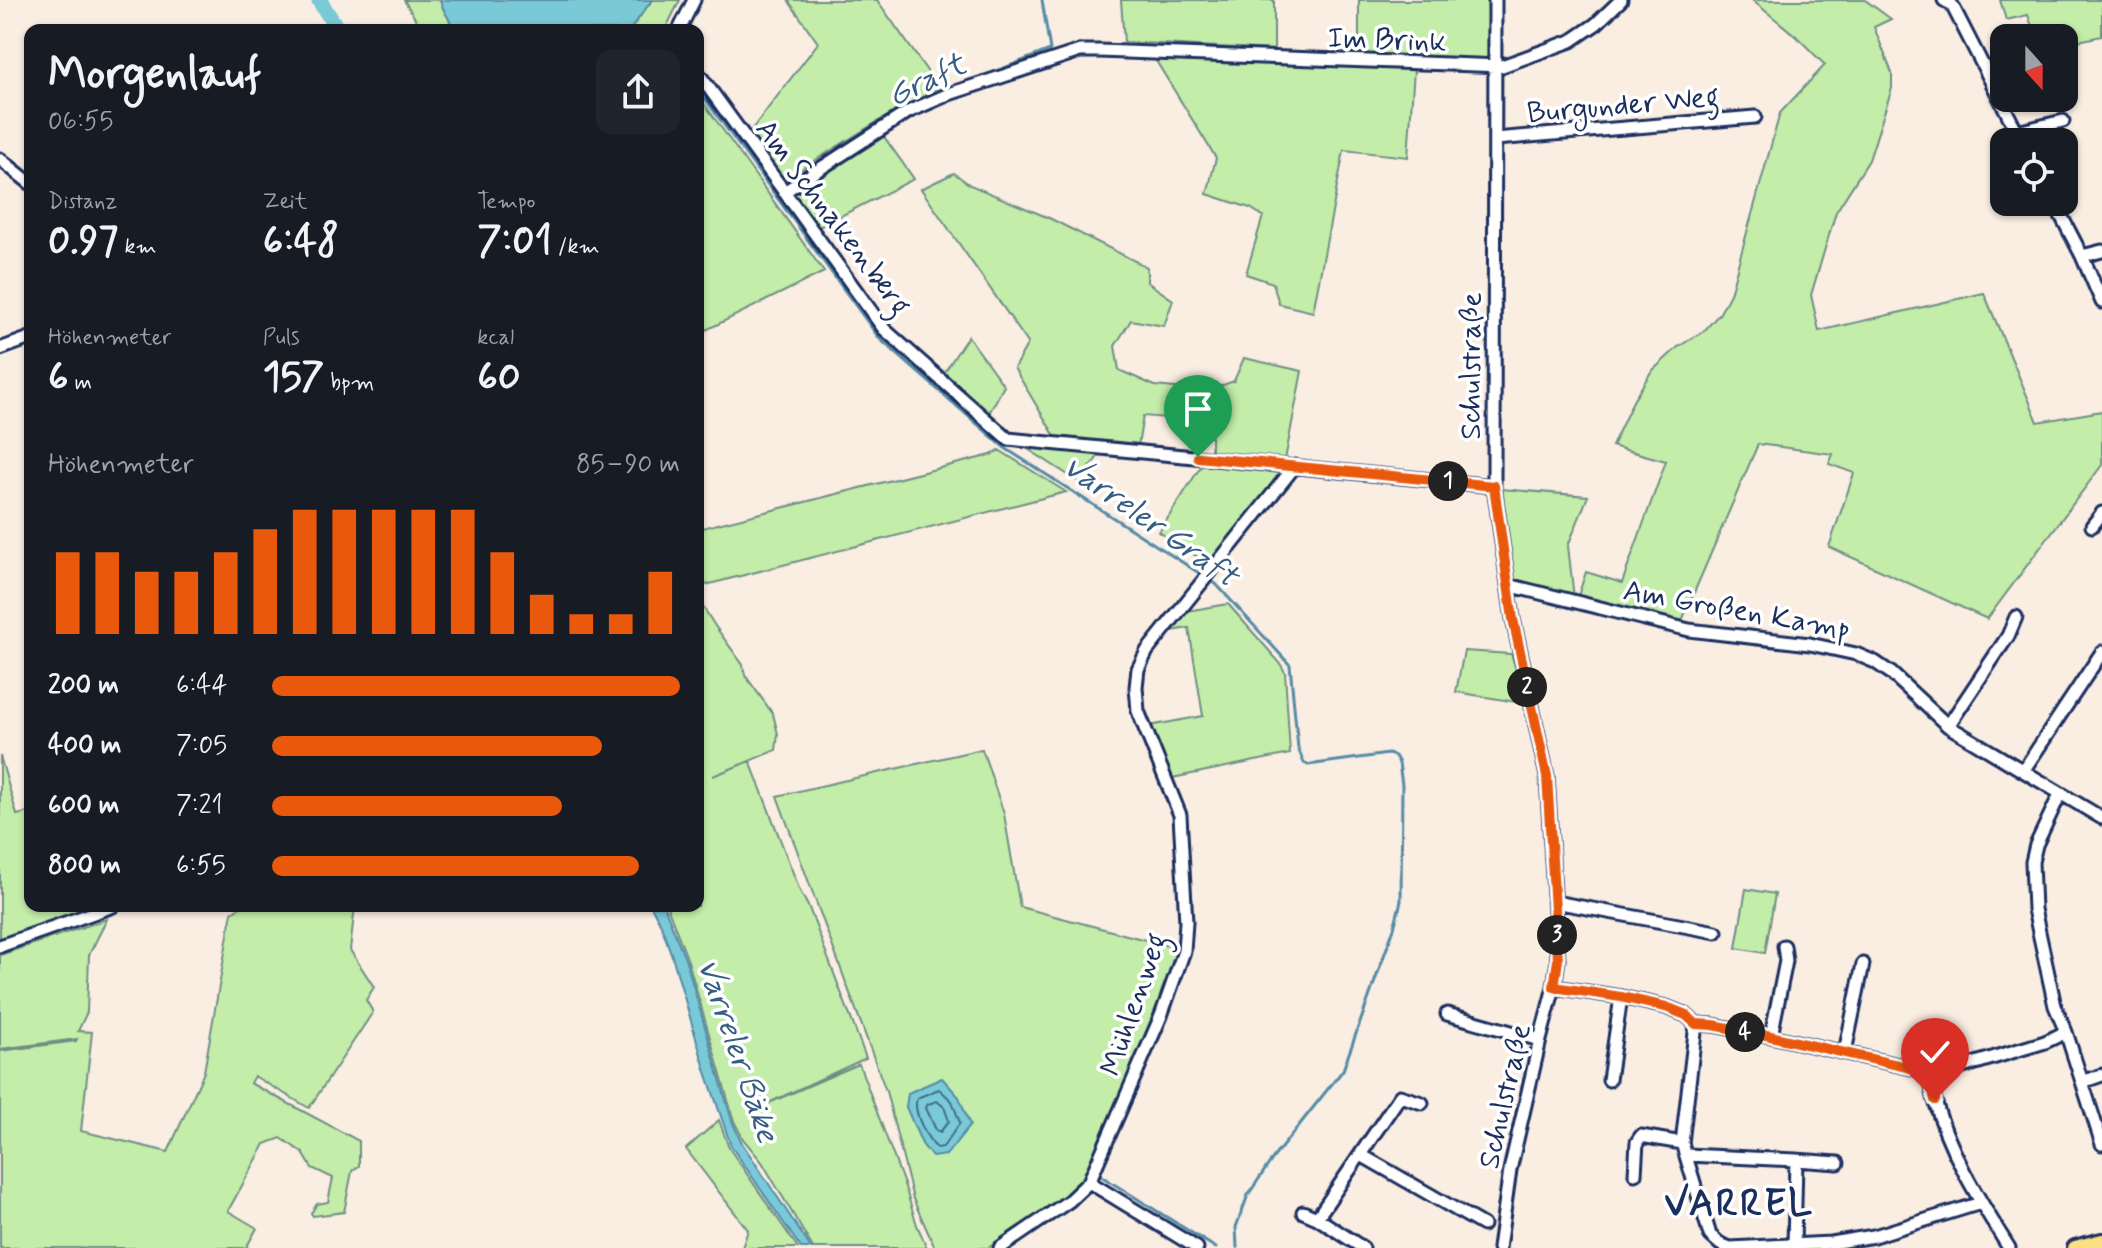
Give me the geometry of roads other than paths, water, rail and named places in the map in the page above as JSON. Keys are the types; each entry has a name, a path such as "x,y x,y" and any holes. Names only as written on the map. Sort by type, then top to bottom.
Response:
{"main road":[{"path":"2075,1248 2102,1241"}],"street":[{"path":"682,24 694,0"},
{"name":"Schulstraße","path":"1495,0 1494,486 1515,629 1547,776 1558,960 1510,1170 1499,1248"},
{"name":"Im Brink","path":"784,192 908,112 949,94 1080,51 1502,66 1571,41 1596,24 1621,0"},
{"path":"1944,0 1952,5 2015,128"},
{"name":"Am Schnakenberg","path":"704,81 884,329 1008,439 1494,486"},
{"name":"Burgunder Weg","path":"1495,139 1755,117"},
{"path":"2044,128 2063,121"},
{"path":"0,159 24,178"},
{"path":"2061,216 2102,302"},
{"path":"2082,256 2102,251"},
{"path":"0,349 24,340"},
{"name":"Mühlenweg","path":"1089,1182 1161,1016 1184,951 1186,922 1180,815 1138,711 1138,669 1147,651 1295,466"},
{"path":"2092,526 2102,513"},
{"name":"Am Großen Kamp","path":"1508,585 1689,630 1798,642 1856,654 1891,673 1948,726 2102,818"},
{"path":"1948,726 2008,636 2016,617"},
{"path":"2023,771 2102,652"},
{"path":"2060,794 2036,845 2032,862 2034,909 2055,1006 2102,1144"},
{"path":"1555,902 1716,932"},
{"path":"0,946 96,912"},
{"path":"1771,1036 1786,961 1784,946"},
{"path":"1845,1052 1863,964"},
{"path":"1554,987 1666,1007 1686,1015 1696,1024 1771,1036 1930,1074 2045,1042 2066,1032"},
{"path":"1609,1080 1621,997"},
{"path":"1447,1014 1540,1040"},
{"path":"1696,1024 1685,1149 1710,1235 1720,1244 1730,1248 1831,1243 1874,1236 1981,1203"},
{"path":"1926,1035 1930,1074 1943,1125 1981,1203 2009,1248"},
{"path":"2082,1082 2102,1075"},
{"path":"1317,1218 1400,1096 1422,1103"},
{"path":"1635,1174 1637,1142 1641,1136 1685,1149 1838,1163"},
{"path":"1361,1155 1483,1225"},
{"path":"1794,1246 1796,1160"},
{"path":"1000,1248 1069,1201 1089,1182 1197,1248"},
{"path":"1303,1212 1363,1248"}],"water":[{"path":"440,0 652,0 634,24 451,24"},
{"path":"654,912 666,912 686,961 732,1121 742,1143 811,1248 801,1248 731,1146 661,925"},
{"path":"942,1078 959,1097 970,1125 946,1155 932,1157 922,1144 906,1107 908,1093"}],"waterway":[{"path":"319,0 334,24"},
{"path":"675,24 687,0"},
{"name":"Graft","path":"930,97 1050,50 1042,0"},
{"name":"Varreler Graft","path":"704,97 880,339 1005,448 1216,584 1290,665 1298,748 1304,763 1308,765 1388,754 1395,756 1399,763 1402,785 1401,901 1394,928 1343,1070 1273,1158 1248,1195 1236,1227 1237,1248"},
{"name":"Graft","path":"783,184 891,117"},
{"path":"1101,1176 1216,1248"}],"district":[{"name":"VARREL","path":"1739,1202"}],"water label":[{"name":"Varreler Bäke","path":"739,1050"}]}
